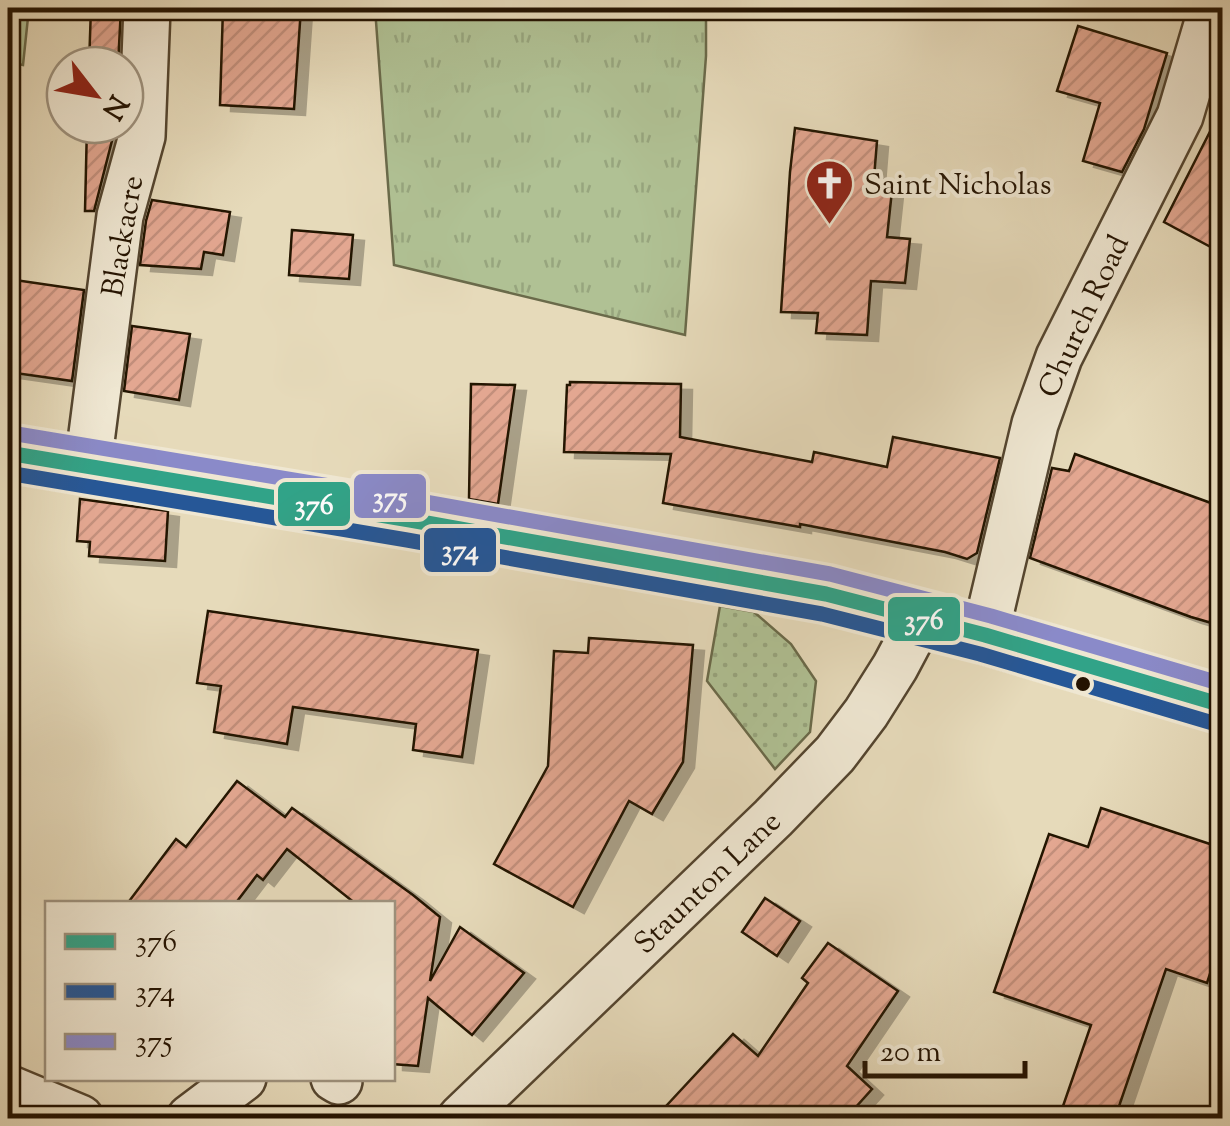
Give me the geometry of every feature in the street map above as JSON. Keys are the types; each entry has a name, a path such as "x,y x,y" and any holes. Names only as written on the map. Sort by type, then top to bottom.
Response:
{"highway":[{"path":"8,453 826,594 985,635 1222,705"}],"street":[{"name":"Blackacre","path":"88,465 120,216 142,136 147,8"},
{"name":"Church Road","path":"985,635 1036,424 1059,358 1180,116 1212,8"},
{"name":"Staunton Lane","path":"460,1118 774,818 835,754 895,668 920,618"},
{"path":"190,1118 239,1081"},
{"path":"8,1088 80,1118"}],"green space":[{"path":"8,8 29,8 23,65 8,62"},
{"path":"375,8 706,8 706,56 685,335 394,265"},
{"path":"720,606 754,612 791,644 816,681 810,732 775,769 707,681"}],"building":[{"path":"91,8 121,8 119,45 90,45"},
{"path":"223,8 301,8 294,109 220,105"},
{"path":"1078,26 1167,53 1144,129 1122,172 1083,161 1100,103 1057,91"},
{"path":"1222,108 1222,253 1164,222"},
{"name":"Saint Nicholas","path":"795,128 877,141 874,178 893,181 887,237 910,239 905,283 871,281 867,335 816,333 818,313 781,312"},
{"path":"87,145 111,145 94,211 85,211"},
{"path":"152,200 230,212 223,255 204,252 201,269 140,265"},
{"path":"292,230 353,235 349,279 289,275"},
{"path":"8,279 84,290 72,381 8,372"},
{"path":"132,326 190,334 179,400 124,391"},
{"path":"570,382 681,384 680,437 812,462 814,452 887,467 893,437 1000,458 977,553 967,559 800,524 663,503 671,454 564,452"},
{"path":"471,384 515,385 498,504 469,499"},
{"path":"1075,454 1222,507 1222,626 1030,558 1052,468 1069,471"},
{"path":"80,499 168,511 165,561 89,556 90,542 77,541"},
{"path":"208,611 478,650 462,757 413,750 416,724 293,707 287,744 214,732 221,686 197,683"},
{"path":"589,638 693,645 683,762 652,814 629,801 573,907 494,864 548,766 554,651 588,653"},
{"path":"237,781 285,817 292,808 440,917 430,981 460,927 524,973 472,1035 428,998 418,1066 395,1064 395,901 352,901 287,849 263,880 257,875 237,901 129,901 176,839 186,847"},
{"path":"1101,808 1222,848 1222,937 1207,983 1166,969 1115,1118 1089,1118 1062,1109 1091,1025 994,992 1049,834 1088,847"},
{"path":"765,898 800,921 777,956 742,932"},
{"path":"828,943 898,991 847,1066 872,1089 846,1118 655,1118 733,1034 758,1056 808,983 802,978"}],"transit line":[{"name":"375","path":"11,433 830,574 991,616 1222,684"},
{"name":"376","path":"8,453 826,594 985,635 1222,705"},
{"name":"374","path":"8,473 822,614 980,654 1216,724"}],"place":[{"name":"Saint Nicholas","path":"829,226"}]}
